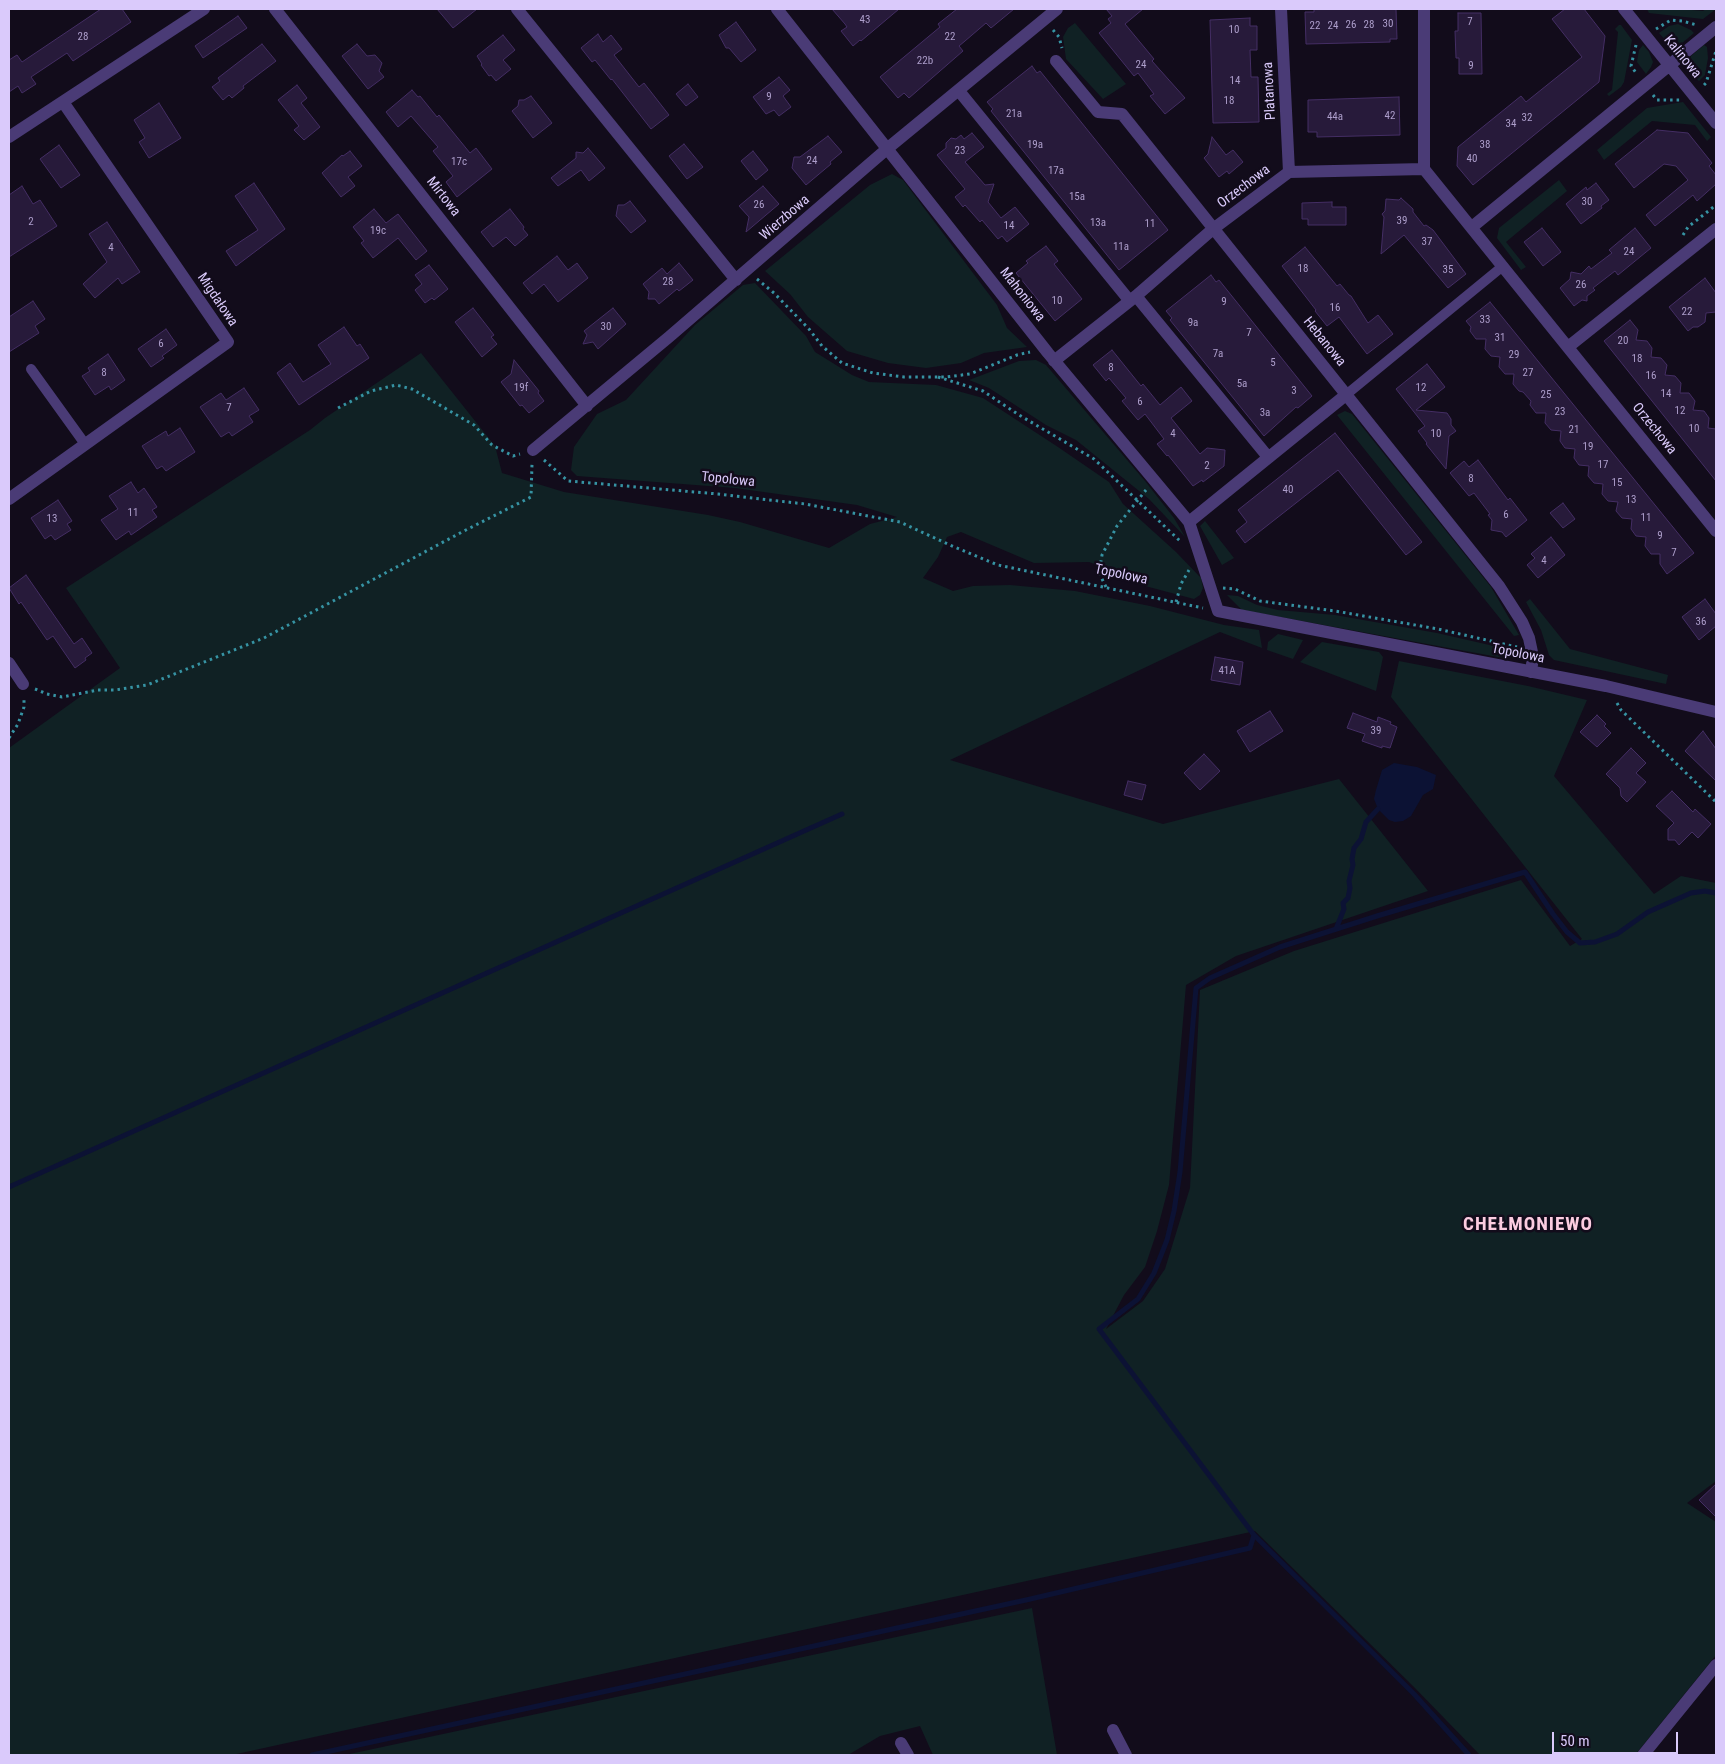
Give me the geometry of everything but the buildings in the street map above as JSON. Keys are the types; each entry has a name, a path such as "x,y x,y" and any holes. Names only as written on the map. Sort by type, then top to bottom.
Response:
{"street":[{"path":"9,137 204,9"},
{"name":"Mirtowa","path":"275,9 587,406"},
{"path":"517,9 736,280"},
{"name":"Wierzbowa","path":"533,450 748,270 888,148 1057,9"},
{"name":"Platanowa","path":"1282,9 1289,172"},
{"path":"1424,9 1424,169"},
{"name":"Kalinowa","path":"1624,9 1716,123"},
{"name":"Mahoniowa","path":"784,11 1051,357 1189,522 1218,611"},
{"path":"1472,227 1716,27"},
{"name":"Hebanowa","path":"1056,61 1098,112 1122,114 1499,586 1522,622 1531,650 1531,672"},
{"path":"959,91 1268,457"},
{"name":"Migdałowa","path":"9,499 228,342 63,102"},
{"name":"Orzechowa","path":"1051,357 1132,298 1214,229 1289,172 1424,169 1716,531"},
{"path":"1568,347 1716,230"},
{"path":"1189,522 1346,394"},
{"name":"Topolowa","path":"1218,611 1606,686 1716,712"},
{"path":"9,663 24,684"},
{"path":"1644,1755 1716,1665"},
{"path":"1113,1730 1126,1755"},
{"path":"902,1743 908,1755"}],"lane":[{"path":"1346,394 1503,266"},
{"path":"31,369 85,444"}],"path":[{"path":"1045,19 1059,37 1062,48 1056,61"},
{"path":"1706,82 1716,52"},
{"path":"1648,103 1655,97"},
{"path":"1680,242 1688,227 1716,205"},
{"path":"748,270 774,293 809,329 822,346 842,363 873,373 904,377 938,377 970,374 1017,355 1033,352 1051,357"},
{"path":"938,377 982,391 1019,416 1094,459 1182,543"},
{"path":"9,738 18,724 24,707 24,684 47,694 62,697 98,690 115,690 147,685 264,638 531,497 533,450 513,456 492,445 474,425 412,389 396,385 371,391 338,408"},
{"name":"Topolowa","path":"533,450 568,481 718,494 805,504 858,513 900,522 998,565 1218,611"},
{"path":"1106,587 1099,573 1102,555 1117,526 1155,480"},
{"path":"1176,602 1181,584 1189,570 1201,560"},
{"path":"1210,588 1235,589 1260,602 1335,611 1438,629 1531,650"},
{"path":"1606,686 1621,710 1716,802"}],"shaded area":[{"path":"1647,9 1703,11 1706,9 1716,9 1703,19 1649,13"},
{"path":"1075,23 1126,84 1103,99 1066,59 1063,37 1068,28"},
{"path":"1678,24 1694,33 1681,44 1668,43 1659,33 1669,26"},
{"path":"1621,25 1632,40 1624,82 1621,87 1609,96 1607,94 1612,90 1618,32 1615,29"},
{"path":"1643,45 1649,52 1653,62 1646,74 1637,62 1639,50"},
{"path":"1704,45 1707,47 1708,58 1705,75 1699,81 1690,72 1688,63 1691,56"},
{"path":"1683,102 1711,137 1707,141 1695,125 1652,121 1604,160 1597,150 1647,108"},
{"path":"892,174 903,180 997,305 1007,328 1027,347 984,353 961,363 926,368 888,363 847,351 808,317 790,294 765,271 870,185"},
{"path":"1559,180 1567,191 1506,242 1526,267 1521,270 1497,238 1499,228"},
{"path":"755,283 806,336 815,352 852,375 869,382 936,385 983,398 1058,447 1109,482 1123,504 1176,552 1201,578 1203,588 1200,595 1194,599 1134,583 1111,570 1089,562 1034,563 961,532 947,537 938,557 923,578 953,591 973,586 1010,585 1075,591 1150,606 1224,625 1259,630 1262,648 1220,632 950,760 1163,824 1339,779 1428,891 1236,956 1186,985 1169,1185 1145,1267 1124,1295 1106,1329 1143,1301 1165,1269 1190,1188 1200,990 1294,951 1521,880 1570,946 1582,939 1391,697 1399,661 1528,686 1587,700 1554,776 1654,894 1681,876 1716,883 1716,1481 1687,1503 1716,1522 1716,1655 1635,1755 1480,1755 1413,1686 1255,1531 232,1755 9,1755 9,748 120,668 66,588 310,430 421,353 495,446 502,473 564,492 708,515 740,522 829,548 870,524 897,517 857,505 735,488 577,476 571,470 574,447 597,414 626,400 695,325 743,285"},
{"path":"1036,360 1046,365 1145,481 1174,518 1185,537 1149,499 1076,440 1046,425 989,388 969,380 1019,361"},
{"path":"1345,411 1352,414 1491,587 1519,635 1514,636 1337,415"},
{"path":"1205,521 1234,558 1222,565 1200,526"},
{"path":"1227,595 1238,596 1257,605 1278,610 1335,615 1437,633 1520,652 1515,658 1498,657 1242,610"},
{"path":"1530,599 1570,649 1668,675 1666,684 1554,660 1549,655 1541,630 1526,602"},
{"path":"1278,634 1303,640 1293,659 1267,650 1268,642"},
{"path":"1322,642 1379,652 1383,657 1376,691 1300,662"},
{"path":"1032,1608 1057,1755 933,1755 920,1726 880,1736 848,1755 345,1755"}],"water":[{"path":"1394,763 1417,767 1436,775 1433,789 1423,795 1411,816 1403,821 1395,822 1389,820 1378,809 1374,799 1382,770"}],"waterway":[{"path":"1336,929 1344,909 1343,903 1348,898 1354,848 1361,839 1366,822 1378,809"},
{"path":"9,1187 842,814"},
{"path":"1469,1755 1414,1694 1254,1535 1099,1329 1138,1299 1154,1273 1167,1240 1180,1172 1196,988 1210,978 1280,947 1525,872 1553,914 1567,932 1580,943 1595,942 1617,934 1648,912 1691,893 1705,891 1716,893"},
{"path":"312,1755 1026,1600 1250,1548 1254,1535"}],"district":[{"name":"CHEŁMONIEWO","path":"1528,1225"}]}
